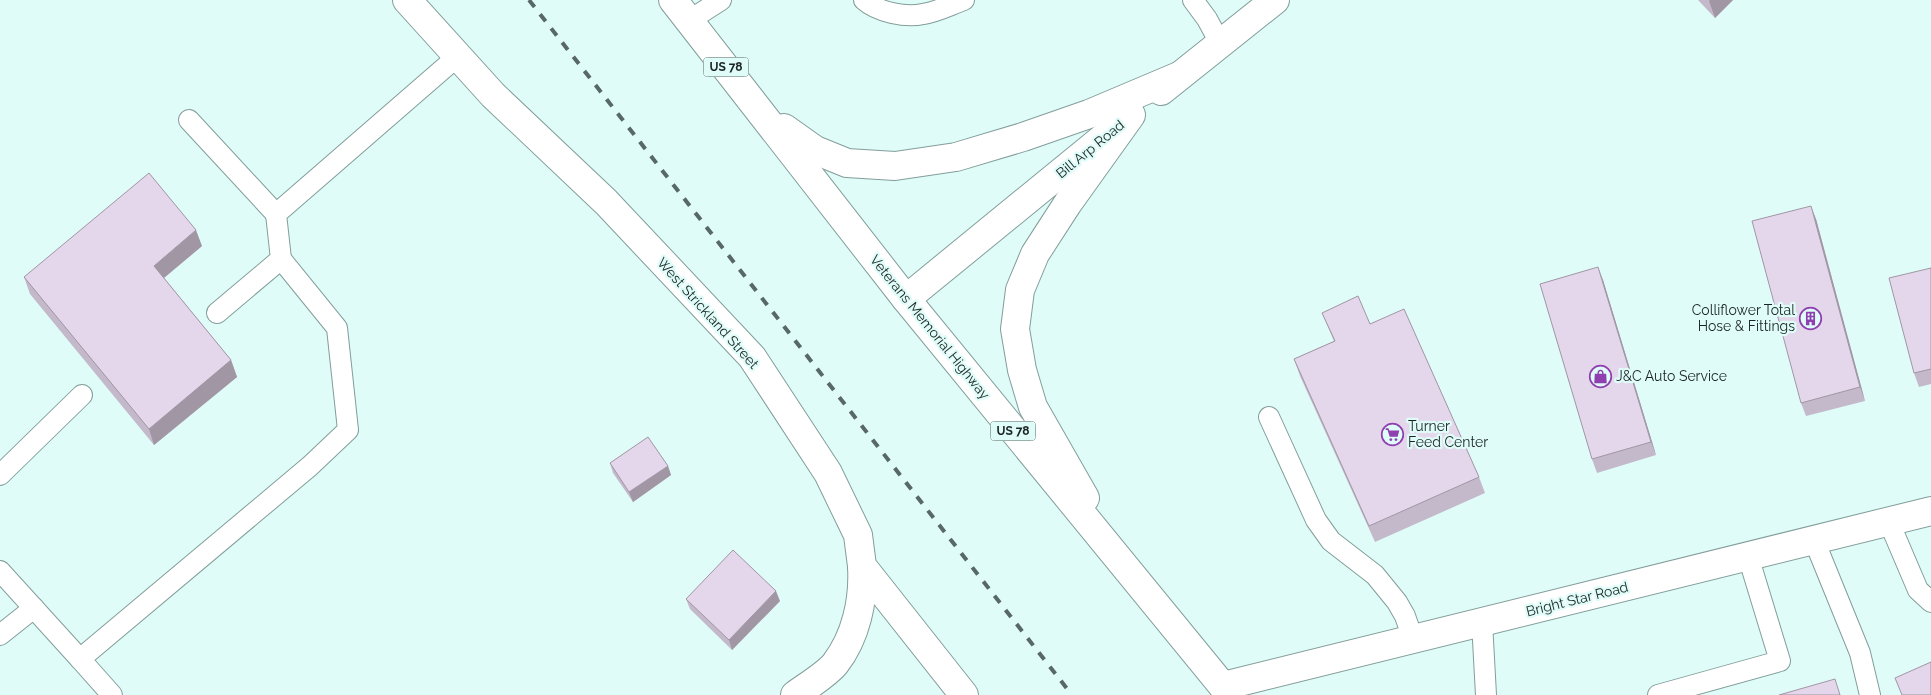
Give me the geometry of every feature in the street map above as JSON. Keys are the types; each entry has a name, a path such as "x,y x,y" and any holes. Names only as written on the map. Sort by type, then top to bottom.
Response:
{"main road":[{"name":"West Strickland Street","path":"407,0 493,95 606,202 752,357 828,473 858,536 863,582 854,632 834,665 795,695"},
{"name":"Bill Arp Road","path":"906,299 1275,0"},
{"name":"Veterans Memorial Highway","path":"682,10 906,299 1226,691"},
{"path":"762,114 815,150 847,163 895,166 956,157 1023,137 1088,114 1179,76"},
{"path":"1121,562 1034,407 1022,370 1015,329 1020,290 1035,254 1068,203 1131,115"},
{"name":"Bright Star Road","path":"1226,691 1413,639 1930,512"},
{"path":"862,566 964,695"}],"lane":[{"path":"682,10 721,0"},
{"path":"864,0 869,5 892,14 922,15 964,0"},
{"path":"1193,0 1220,43"},
{"path":"276,214 458,56"},
{"path":"80,659 310,466 348,430 337,328 281,259 276,214 189,120"},
{"path":"217,313 281,259"},
{"path":"0,475 82,395"},
{"path":"1269,417 1316,520 1331,540 1375,575 1392,595 1405,616 1413,639"},
{"path":"1889,522 1918,590 1931,602"},
{"path":"1814,540 1860,653 1870,695"},
{"path":"1658,695 1780,661 1748,556"},
{"path":"0,571 112,695"},
{"path":"0,635 34,608"},
{"path":"1482,622 1486,695"}],"building":[{"path":"149,173 196,230 154,266 231,360 149,429 24,277"},
{"name":"Colliflower Total Hose & Fittings","path":"1811,206 1860,387 1801,403 1752,221"},
{"name":"J&C Auto Service","path":"1598,267 1651,442 1592,459 1540,284"},
{"path":"1931,268 1931,369 1914,373 1889,278"},
{"name":"Turner Feed Center","path":"1358,296 1370,324 1404,309 1479,477 1369,526 1294,359 1335,341 1322,313"},
{"path":"648,437 668,466 629,492 610,463"},
{"path":"733,550 776,591 729,640 686,599"},
{"path":"1931,662 1931,695 1902,695 1895,678"},
{"path":"1835,679 1840,695 1779,695"}],"railway":[{"path":"529,0 1072,695"}],"place":[{"name":"Colliflower Total Hose & Fittings","path":"1811,318"},
{"name":"J&C Auto Service","path":"1600,376"},
{"name":"Turner Feed Center","path":"1392,434"}]}
